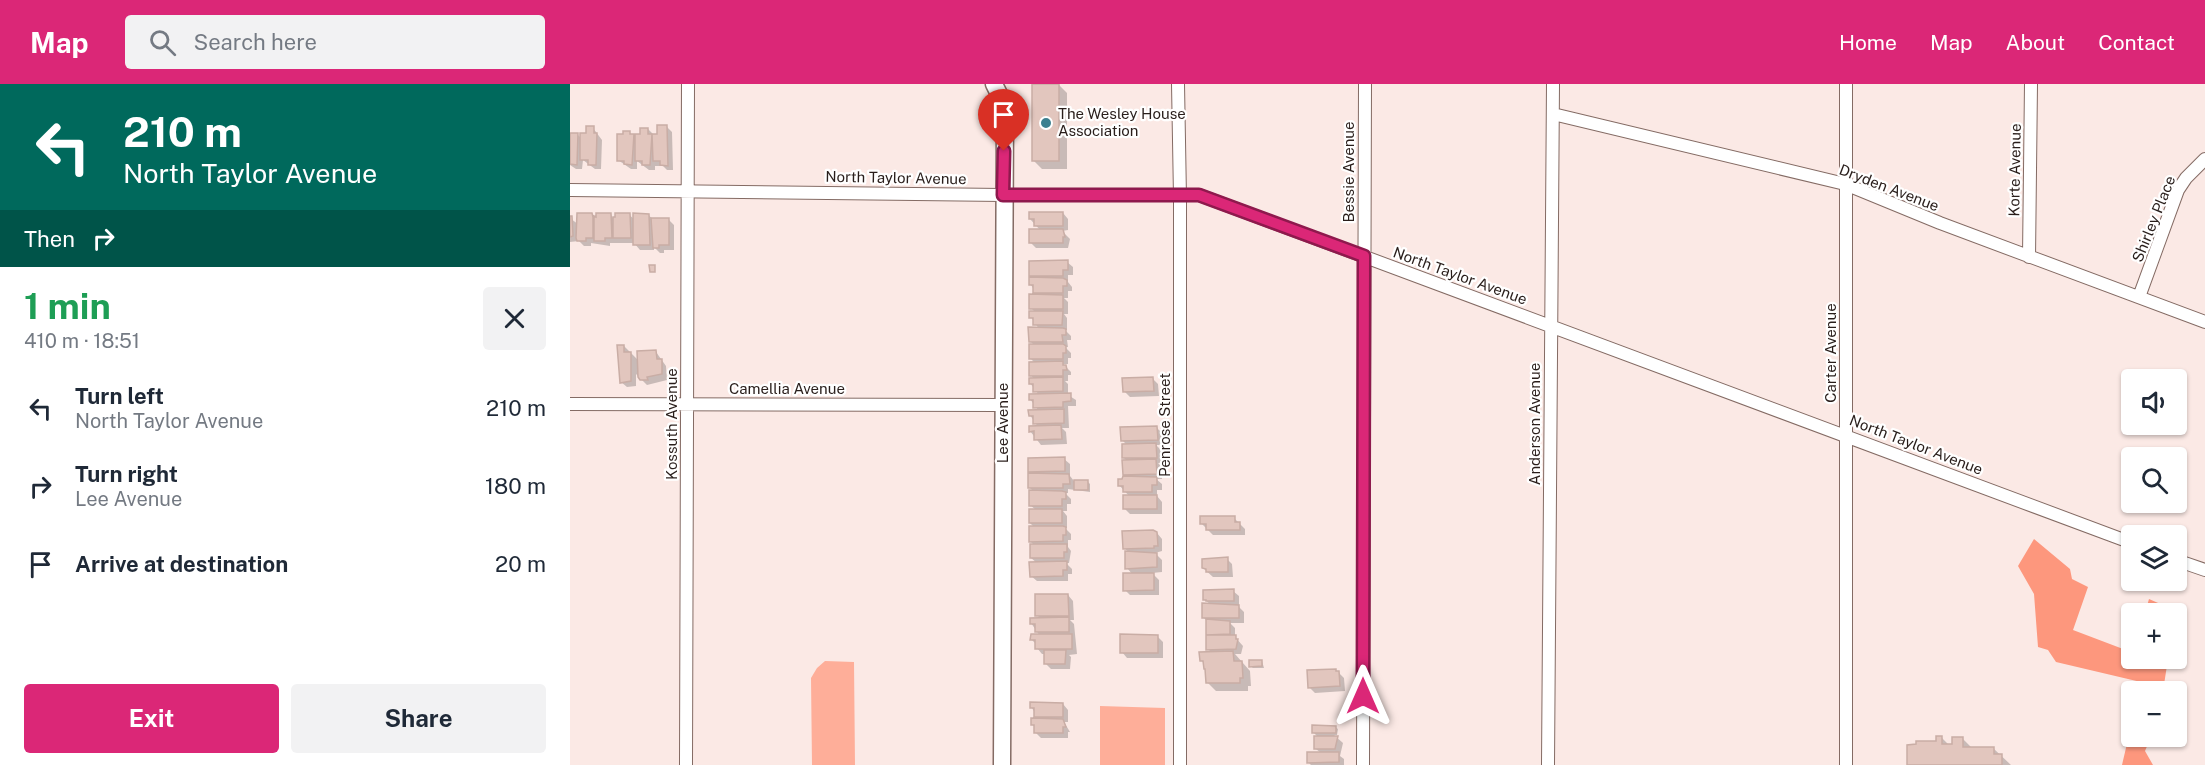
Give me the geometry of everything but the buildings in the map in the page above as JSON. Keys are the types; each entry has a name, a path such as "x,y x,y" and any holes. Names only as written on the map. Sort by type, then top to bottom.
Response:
{"street":[{"name":"Kossuth Avenue","path":"686,765 688,84"},
{"name":"Lee Avenue","path":"994,84 1005,114 1002,765"},
{"name":"Penrose Street","path":"1178,84 1180,765"},
{"name":"Bessie Avenue","path":"1363,765 1365,84"},
{"name":"Anderson Avenue","path":"1548,765 1553,84"},
{"name":"Carter Avenue","path":"1846,84 1846,765"},
{"name":"Korte Avenue","path":"2029,257 2031,84"},
{"name":"Dryden Avenue","path":"1553,114 1845,184 2029,257 2205,322"},
{"name":"Shirley Place","path":"2139,297 2178,190 2186,178 2205,159"},
{"name":"North Taylor Avenue","path":"570,190 1199,195 2121,539"},
{"name":"Camellia Avenue","path":"570,404 1003,405"},
{"path":"2187,564 2205,570"}],"shaded area":[{"path":"2034,539 2070,569 2072,579 2088,587 2073,630 2121,648 2121,669 2166,669 2165,681 2137,681 2056,662 2048,650 2038,647 2034,594 2018,566"},
{"path":"825,661 854,662 855,765 812,765 811,678"},
{"path":"1100,706 1165,708 1165,765 1100,765"},
{"path":"2126,747 2147,747 2145,751 2153,765 2122,765"}],"place":[{"name":"The Wesley House Association","path":"1046,123"}],"route":[{"path":"1004,151 1003,195 1199,195 1364,256 1363,696"}]}
